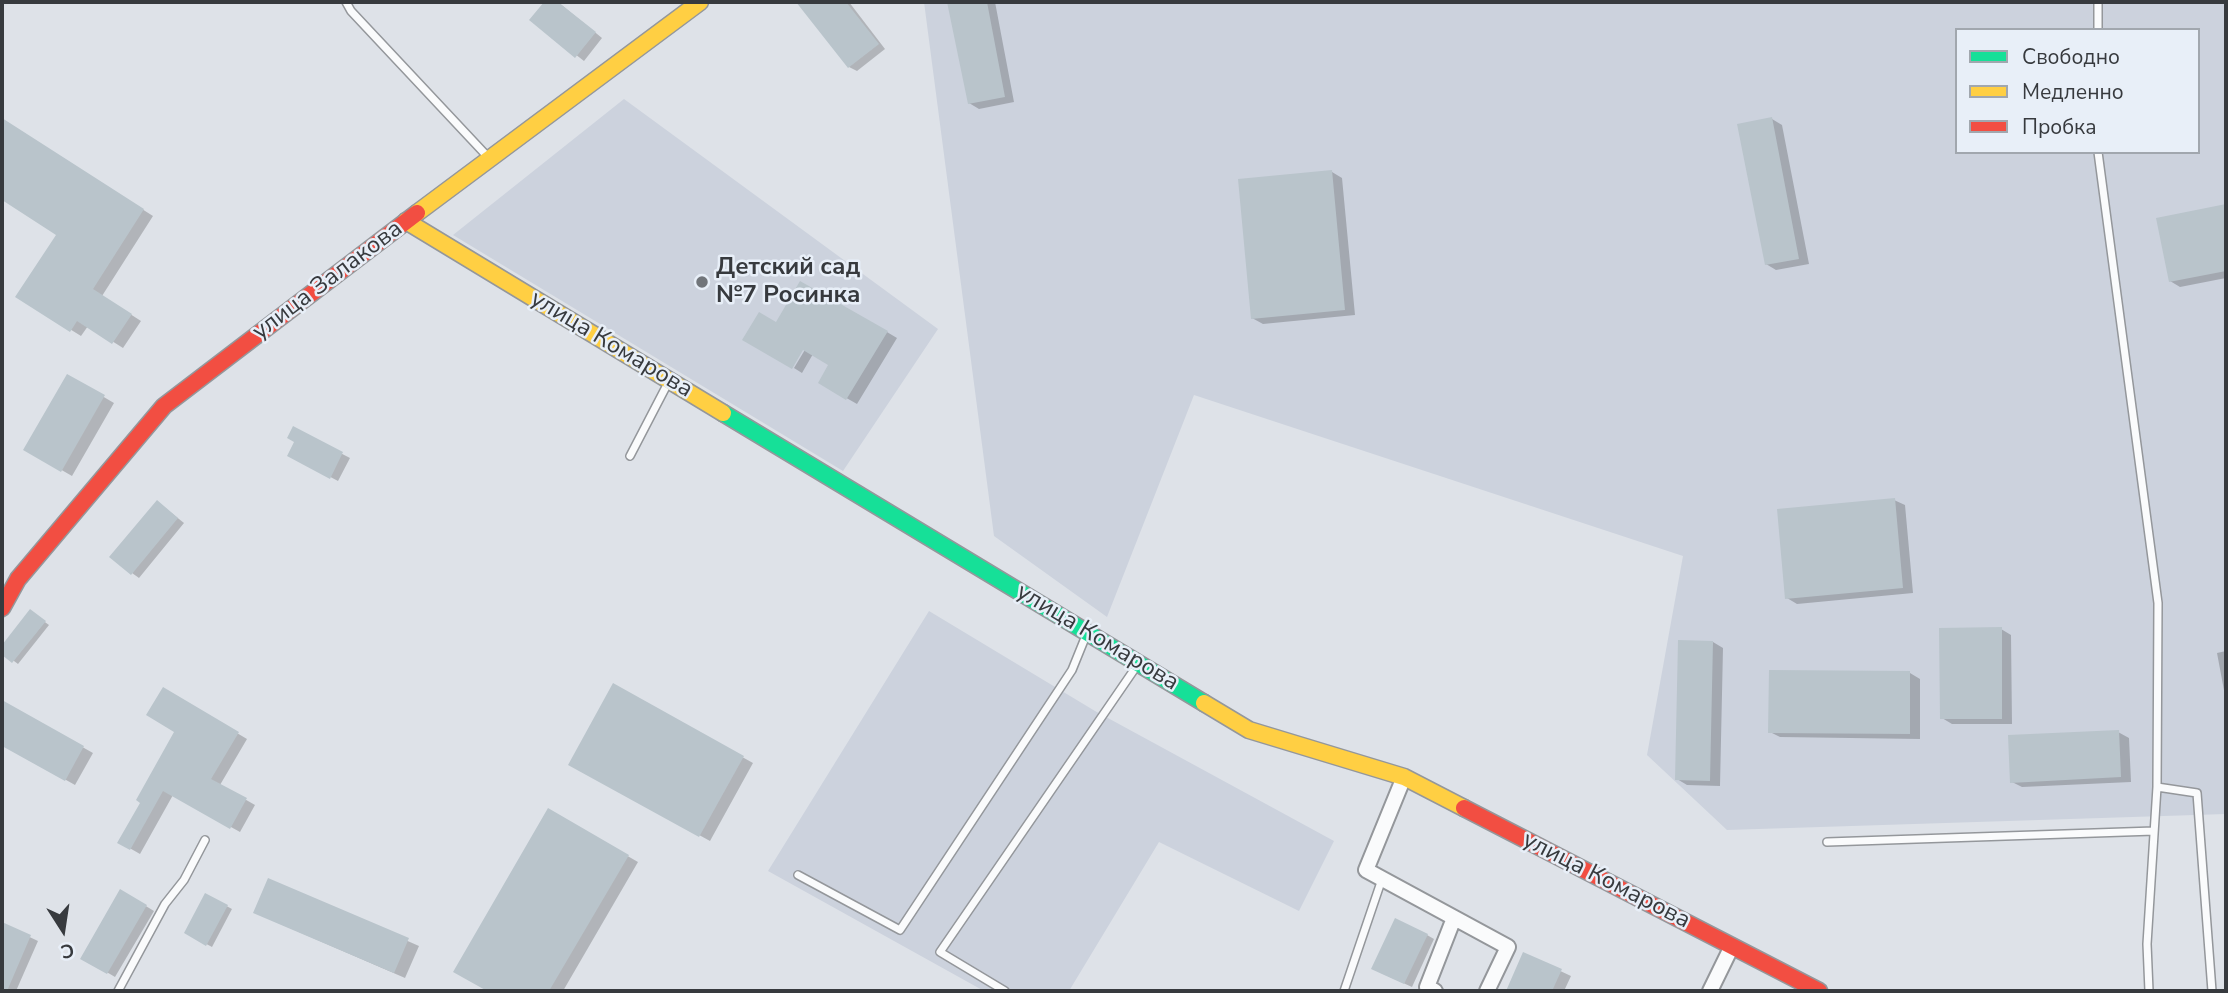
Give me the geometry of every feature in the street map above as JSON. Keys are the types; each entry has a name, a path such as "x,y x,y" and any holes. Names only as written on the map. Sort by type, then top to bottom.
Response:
{"street":[{"name":"улица Залакова","path":"2,608 18,579 164,406 700,2"},
{"name":"улица Комарова","path":"406,221 1249,730 1404,777 1819,991"},
{"path":"1404,777 1366,870 1508,947 1488,991"},
{"path":"1435,991 1427,988 1454,918"},
{"path":"1710,991 1732,946"}],"lane":[{"path":"346,2 351,12 490,159"},
{"path":"2098,2 2098,28"},
{"path":"2098,154 2158,603 2157,787 2147,944 2149,991"},
{"path":"630,456 669,380"},
{"path":"798,875 900,930 1072,670 1087,632"},
{"path":"1005,991 940,952 1139,664"},
{"path":"2157,787 2197,793 2212,991"},
{"path":"1827,842 2154,831"},
{"path":"118,991 165,904 184,880 205,840"},
{"path":"1345,991 1382,879"}],"shaded area":[{"path":"924,2 2226,2 2226,814 1727,830 1647,755 1683,556 1194,395 1107,617 994,536"},
{"name":"Детский сад №7 Росинка","path":"624,99 938,329 843,471 453,235"},
{"path":"929,611 1095,711 1334,841 1299,911 1159,842 1069,991 984,991 768,871"}],"building":[{"path":"544,2 558,2 596,32 575,58 529,20"},
{"path":"796,2 846,2 879,44 848,68"},
{"path":"947,2 987,2 1005,97 968,104"},
{"path":"1772,117 1799,259 1765,265 1737,124"},
{"path":"2,118 144,209 93,289 132,314 112,344 77,321 70,332 15,297 56,235 2,200"},
{"path":"1332,170 1345,310 1251,319 1238,179"},
{"path":"2226,204 2226,271 2169,282 2156,218"},
{"path":"800,281 888,331 846,400 818,383 828,365 803,350 792,369 742,340 759,312 776,322"},
{"path":"67,374 105,395 61,472 23,450"},
{"path":"293,426 343,452 330,479 287,456 294,442 287,438"},
{"path":"1895,498 1903,588 1785,599 1777,509"},
{"path":"157,500 178,518 131,575 109,557"},
{"path":"30,609 46,621 12,663 2,655 2,645"},
{"path":"2002,627 2002,719 1940,719 1939,628"},
{"path":"1678,640 1713,641 1710,781 1675,780"},
{"path":"1769,670 1910,671 1910,734 1768,733"},
{"path":"613,683 744,756 699,837 568,765"},
{"path":"163,687 239,732 211,779 247,798 230,829 163,791 130,850 117,843 140,803 136,800 174,732 146,715"},
{"path":"2,700 84,746 65,781 2,746"},
{"path":"2119,730 2121,777 2010,783 2008,735"},
{"path":"548,808 629,855 549,991 487,991 453,972"},
{"path":"268,878 409,938 394,973 253,913"},
{"path":"120,889 147,905 107,974 80,959"},
{"path":"205,893 228,905 206,946 184,933"},
{"path":"1395,918 1428,934 1404,984 1371,969"},
{"path":"2,922 31,935 7,991 2,991"},
{"path":"1523,952 1562,969 1552,991 1506,991"}],"traffic: fast":[{"path":"723,413 1204,703"}],"traffic: slow":[{"path":"417,213 700,2"},
{"path":"406,221 723,413"},
{"path":"1204,703 1249,730 1404,777 1464,808"}],"traffic: jam":[{"path":"2,608 18,579 164,406 417,213"},
{"path":"1464,808 1819,991"}],"place":[{"name":"Детский сад №7 Росинка","path":"702,282"}]}
